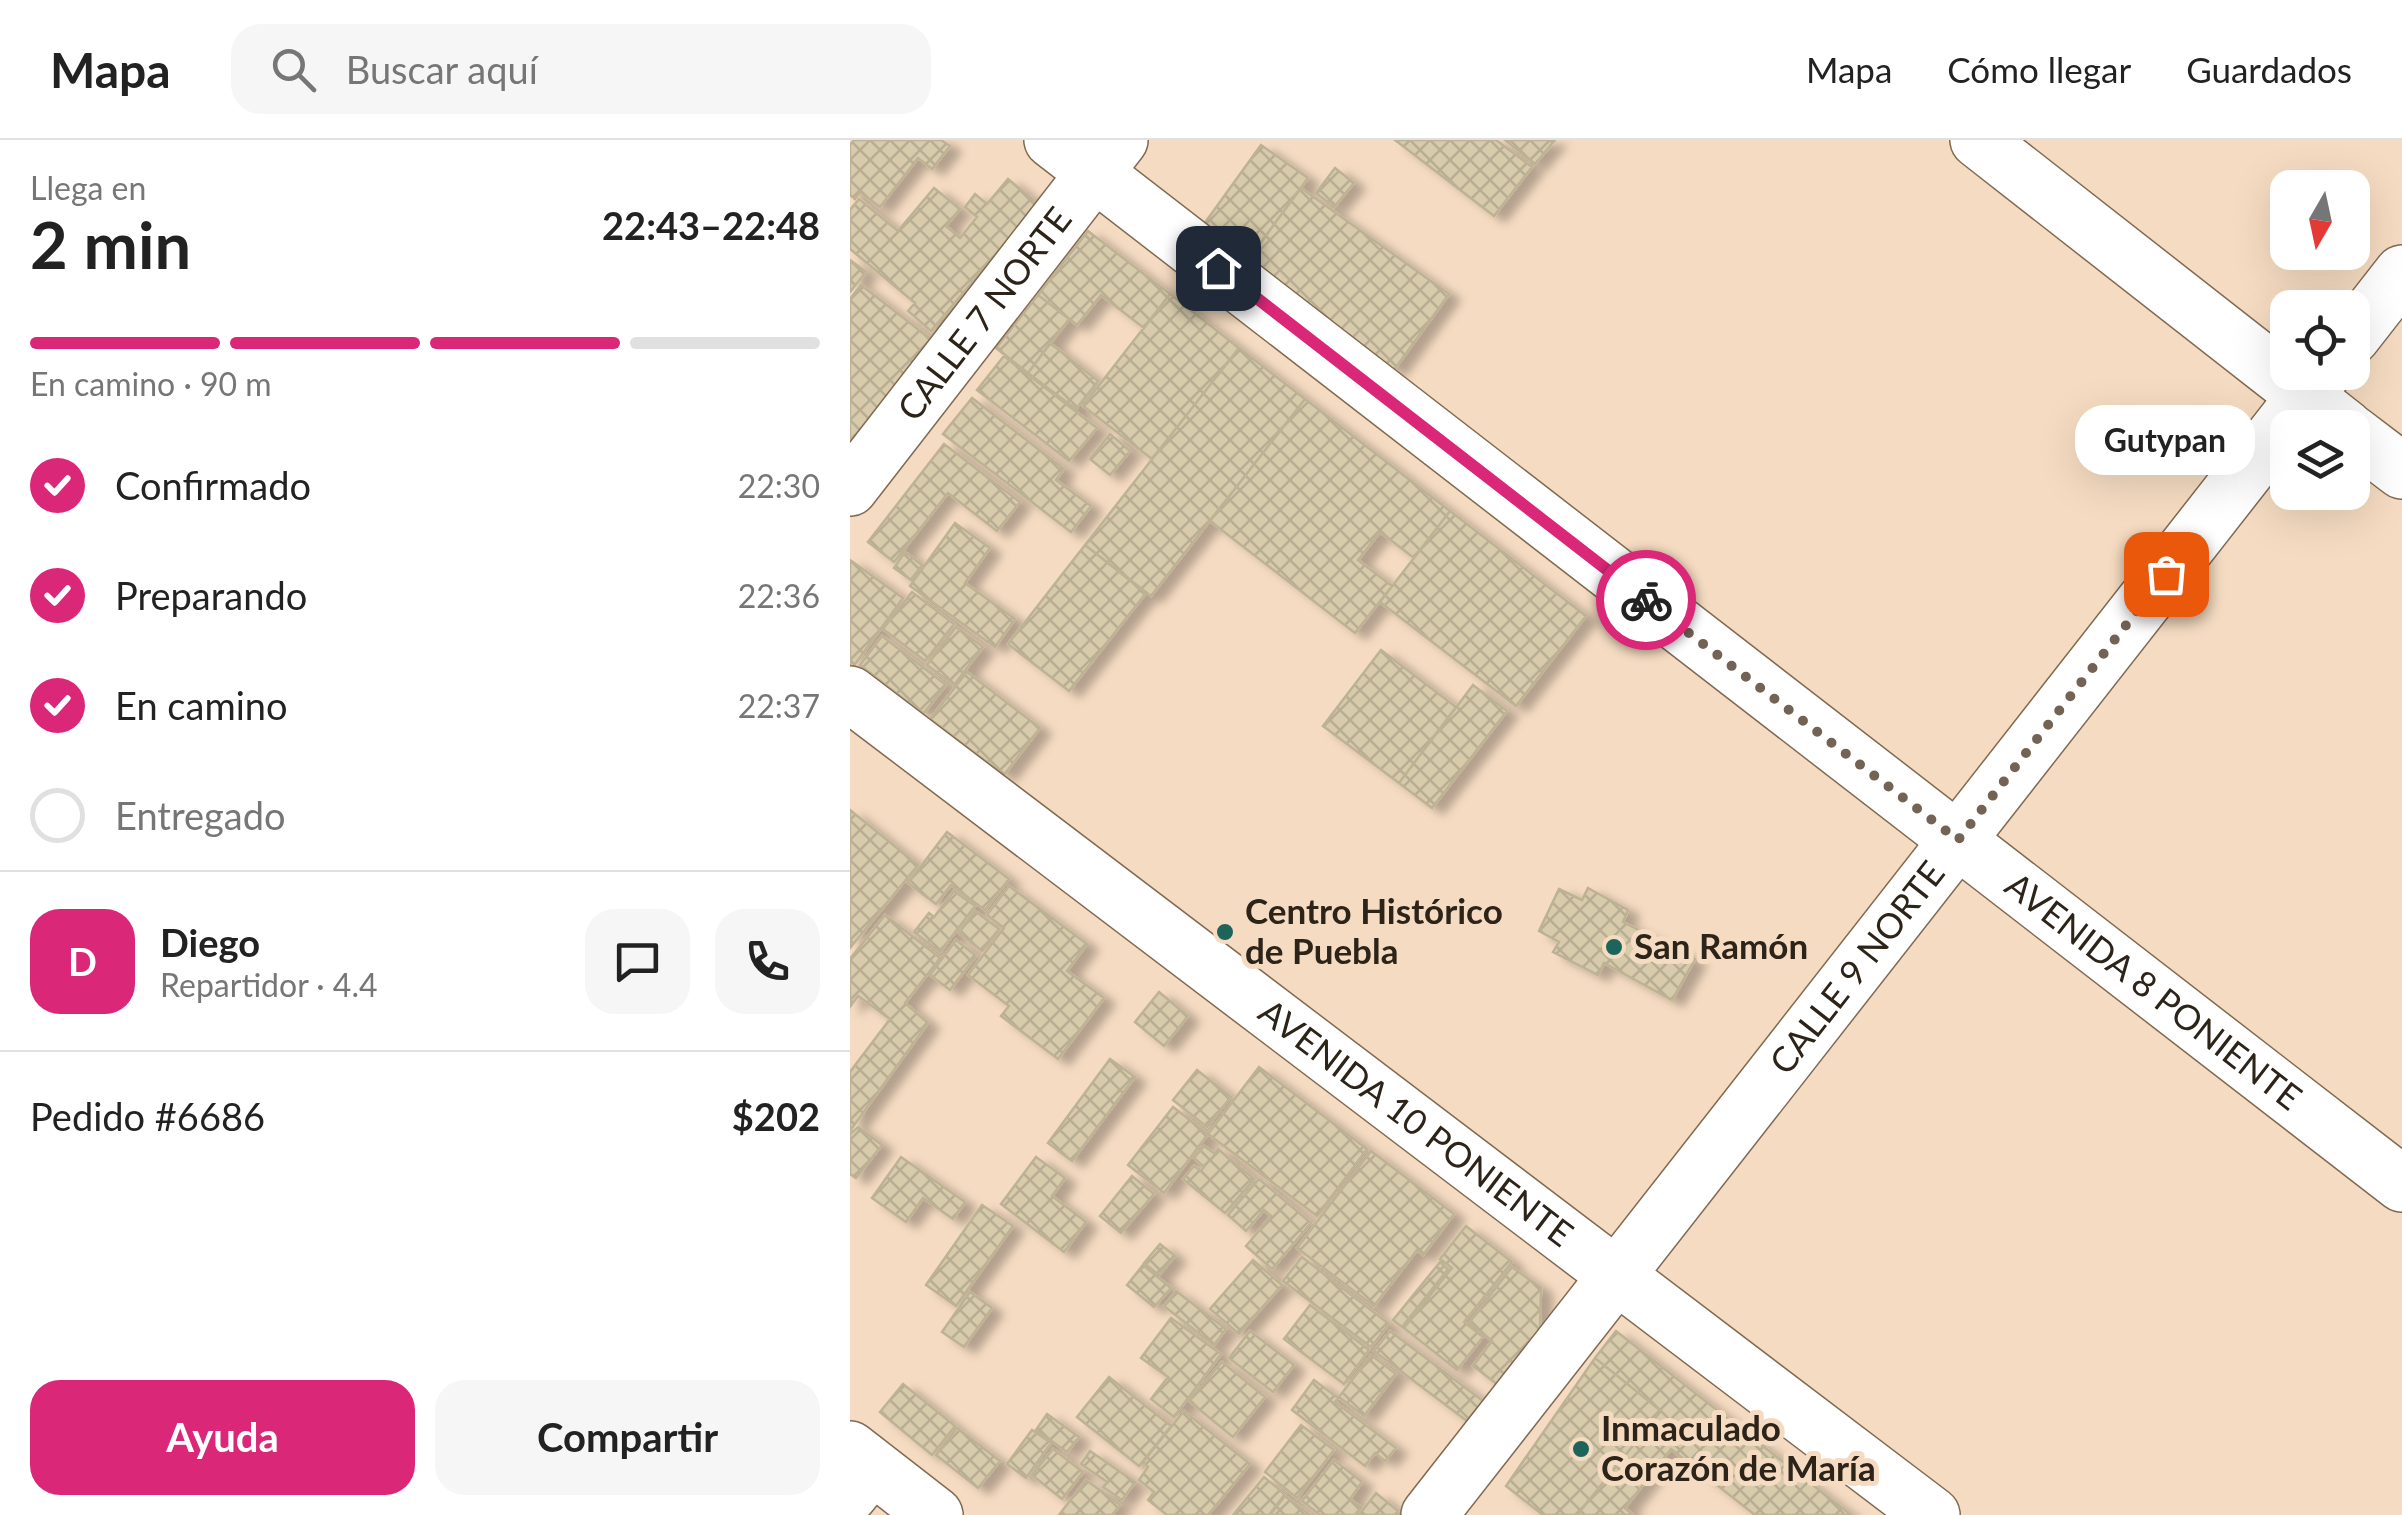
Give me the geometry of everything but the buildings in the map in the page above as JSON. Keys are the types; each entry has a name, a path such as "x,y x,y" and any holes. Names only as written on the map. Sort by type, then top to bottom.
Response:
{"street":[{"name":"AVENIDA 8 PONIENTE","path":"1052,140 1107,156 1958,840 2402,1184"},
{"path":"1978,140 2325,399"},
{"name":"CALLE 7 NORTE","path":"850,488 1107,156"},
{"path":"2370,314 2402,274"},
{"name":"CALLE 9 NORTE","path":"1429,1515 1958,840 2325,399"},
{"path":"2370,447 2402,472"},
{"name":"AVENIDA 10 PONIENTE","path":"850,694 1932,1515"},
{"path":"857,1470 935,1515"}],"way so far":[{"path":"1646,600 1958,840 2166,574"}],"place":[{"name":"Gutypan","path":"2166,574"},
{"name":"Centro Histórico de Puebla","path":"1225,932"},
{"name":"San Ramón","path":"1614,947"},
{"name":"Inmaculado Corazón de María","path":"1581,1449"}],"route":[{"path":"1218,268 1646,600"}]}
